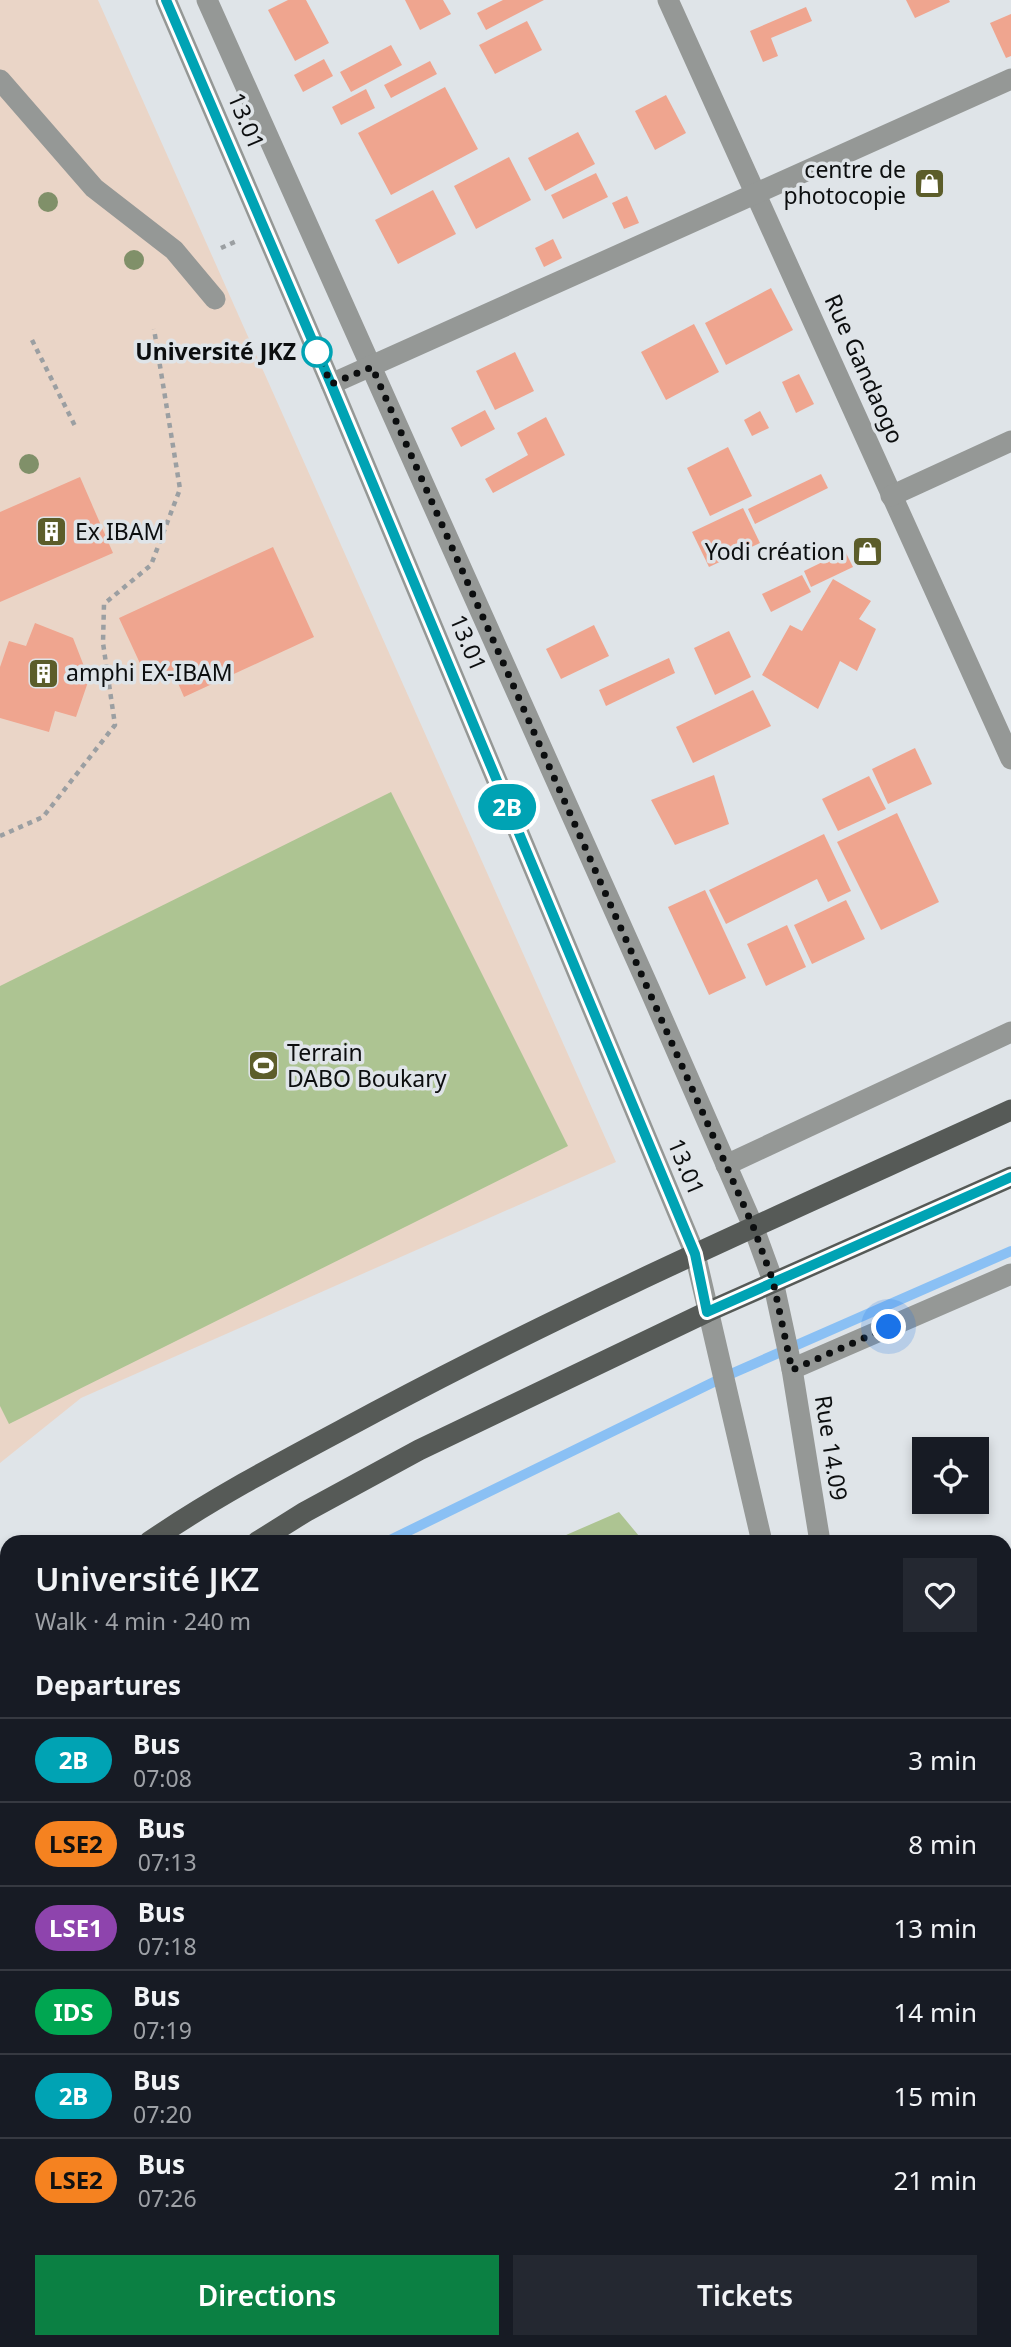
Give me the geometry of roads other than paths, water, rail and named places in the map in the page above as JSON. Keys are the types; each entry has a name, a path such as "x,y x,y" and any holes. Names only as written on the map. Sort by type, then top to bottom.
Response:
{"main road":[{"path":"160,1535 245,1483 489,1351 753,1226 1011,1110"},
{"path":"268,1535 419,1450 773,1281 1011,1177"}],"street":[{"name":"13.01","path":"166,0 331,384 695,1254 707,1312"},
{"name":"13.01","path":"207,0 753,1226 773,1281"},
{"name":"Rue Gandaogo","path":"668,0 758,194 1011,759"},
{"path":"331,384 1011,79"},
{"path":"0,80 94,188 174,250 215,299"},
{"path":"891,496 1011,441"},
{"path":"726,1165 1011,1032"},
{"path":"792,1370 1011,1274"},
{"name":"Rue 14.09","path":"773,1281 792,1370 819,1535"},
{"path":"707,1312 760,1535"}],"waterway":[{"path":"400,1535 724,1377 1011,1251"}],"place":[{"name":"centre de photocopie","path":"929,183"},
{"name":"Université JKZ","path":"317,352"},
{"name":"Ex IBAM","path":"52,532"},
{"name":"Yodi création","path":"868,552"},
{"name":"amphi EX-IBAM","path":"43,673"},
{"name":"Terrain DABO Boukary","path":"264,1066"}]}
